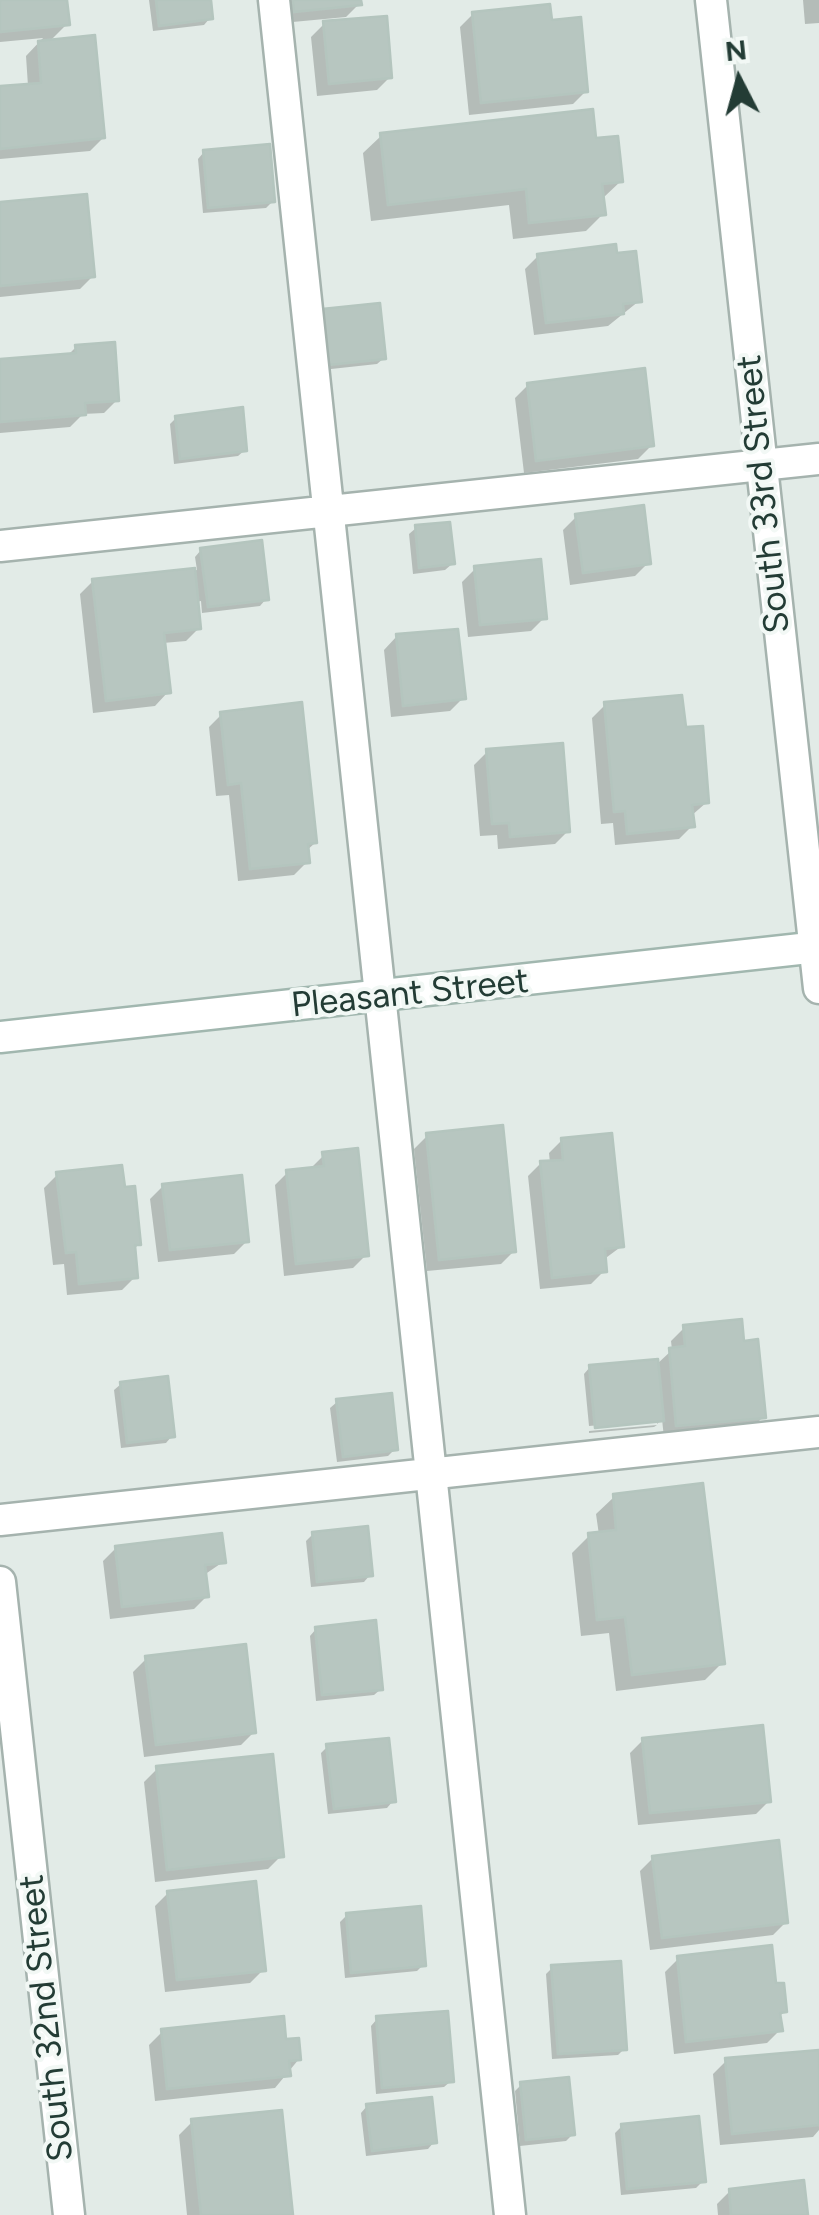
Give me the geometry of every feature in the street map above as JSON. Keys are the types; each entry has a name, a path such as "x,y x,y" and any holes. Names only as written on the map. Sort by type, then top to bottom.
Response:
{"street":[{"path":"274,0 510,2215"},
{"name":"South 33rd Street","path":"711,0 819,988"},
{"path":"0,546 819,459"},
{"name":"Pleasant Street","path":"0,1038 817,948"},
{"path":"0,1520 819,1432"},
{"name":"South 32nd Street","path":"0,1582 68,2215"}],"building":[{"path":"0,0 67,0 70,25 0,32"},
{"path":"156,0 211,0 213,19 159,26"},
{"path":"293,0 361,0 362,5 294,12"},
{"path":"550,4 552,20 581,17 588,92 481,103 472,12"},
{"path":"387,16 392,78 329,84 323,21"},
{"path":"95,35 105,138 0,149 0,86 41,83 38,41"},
{"path":"593,109 596,138 618,136 623,182 602,184 606,215 529,223 526,189 388,205 380,133"},
{"path":"270,144 275,202 208,208 203,150"},
{"path":"87,194 95,277 0,286 0,202"},
{"path":"616,244 617,253 636,251 642,302 623,304 624,314 546,323 537,254"},
{"path":"380,303 386,359 328,365 322,309"},
{"path":"115,342 119,401 85,403 86,415 0,422 0,359 76,353 75,345"},
{"path":"645,368 654,446 536,461 527,383"},
{"path":"243,407 247,451 180,459 175,416"},
{"path":"644,505 651,564 583,573 575,514"},
{"path":"450,522 455,564 419,568 415,525"},
{"path":"262,540 269,600 208,607 200,548"},
{"path":"541,559 547,619 480,625 474,566"},
{"path":"195,568 201,629 164,633 171,693 106,701 92,579"},
{"path":"458,629 466,699 403,706 396,634"},
{"path":"682,695 686,727 703,726 709,803 692,805 695,827 627,834 625,811 614,812 604,702"},
{"path":"302,702 317,843 308,844 310,863 250,869 241,783 228,785 220,712"},
{"path":"563,743 570,832 510,837 509,823 492,824 486,749"},
{"path":"503,1125 516,1252 439,1260 426,1133"},
{"path":"612,1133 624,1247 605,1249 607,1272 552,1278 540,1161 563,1160 561,1138"},
{"path":"358,1148 369,1256 296,1264 286,1170 324,1166 322,1152"},
{"path":"122,1165 125,1187 135,1186 141,1245 135,1245 138,1278 79,1284 76,1252 66,1253 56,1172"},
{"path":"242,1175 249,1242 170,1250 162,1184"},
{"path":"742,1319 744,1341 758,1339 766,1418 676,1426 669,1348 685,1346 683,1325"},
{"path":"658,1359 664,1421 595,1428 589,1365"},
{"path":"168,1376 175,1437 127,1443 120,1382"},
{"path":"392,1393 398,1450 343,1457 336,1399"},
{"path":"703,1483 725,1664 632,1675 625,1617 597,1620 588,1533 616,1530 613,1494"},
{"path":"368,1526 373,1576 317,1582 312,1532"},
{"path":"222,1533 226,1563 205,1565 209,1597 122,1607 115,1546"},
{"path":"376,1620 383,1690 322,1695 315,1627"},
{"path":"246,1644 256,1733 156,1745 145,1656"},
{"path":"763,1725 771,1802 650,1813 642,1738"},
{"path":"389,1738 396,1802 334,1809 326,1744"},
{"path":"273,1754 284,1857 167,1870 156,1766"},
{"path":"779,1840 788,1923 662,1938 652,1856"},
{"path":"256,1881 266,1971 177,1980 167,1891"},
{"path":"421,1906 426,1966 351,1973 346,1913"},
{"path":"772,1945 776,1983 784,1983 787,2012 780,2013 783,2031 686,2042 677,1956"},
{"path":"621,1961 627,2050 558,2054 551,1965"},
{"path":"448,2011 454,2082 382,2088 376,2016"},
{"path":"284,2016 286,2039 299,2038 301,2060 289,2061 291,2076 167,2089 161,2029"},
{"path":"819,2050 819,2125 732,2134 725,2058"},
{"path":"569,2077 575,2135 526,2140 520,2082"},
{"path":"432,2097 437,2143 372,2151 366,2104"},
{"path":"282,2110 293,2215 201,2215 191,2119"},
{"path":"699,2116 706,2182 627,2189 621,2124"},
{"path":"804,2180 808,2215 731,2215 729,2189"}]}
